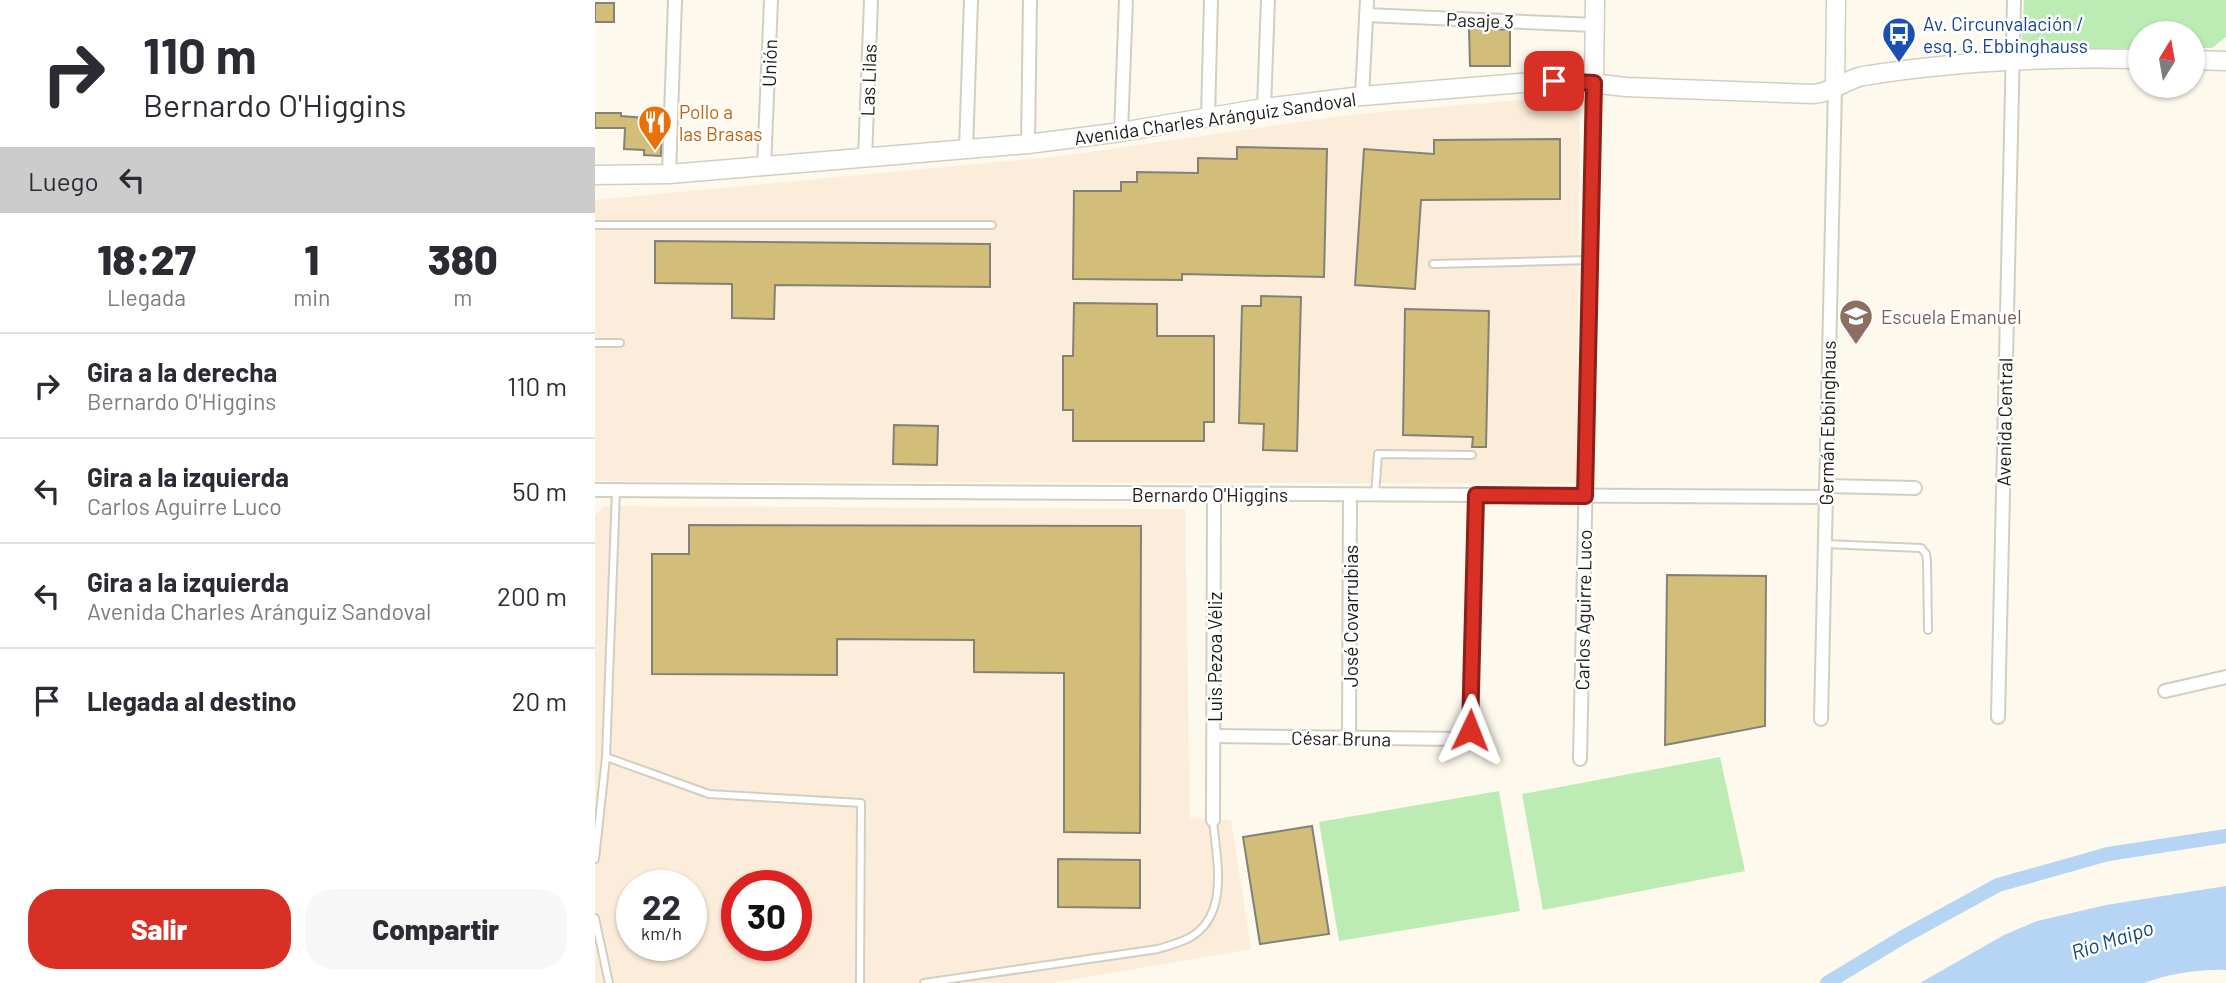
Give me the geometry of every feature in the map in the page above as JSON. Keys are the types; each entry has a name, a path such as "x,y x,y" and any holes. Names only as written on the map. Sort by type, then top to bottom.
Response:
{"street":[{"path":"669,174 675,0"},
{"name":"Unión","path":"765,167 771,0"},
{"name":"Las Lilas","path":"865,159 871,0"},
{"path":"966,150 971,0"},
{"path":"1028,144 1030,0"},
{"path":"1121,132 1126,0"},
{"path":"1208,117 1211,0"},
{"path":"1264,108 1268,0"},
{"path":"1362,96 1367,0"},
{"name":"Carlos Aguirre Luco","path":"1580,758 1595,0"},
{"name":"Germán Ebbinghaus","path":"1821,719 1836,0"},
{"name":"Avenida Central","path":"1998,717 2014,0"},
{"name":"Pasaje 3","path":"1366,15 1595,25"},
{"name":"Avenida Charles Aránguiz Sandoval","path":"595,175 669,174 1028,144 1121,132 1264,108 1362,96 1534,82 1813,94 1824,92 1853,78 1879,73 2012,59 2128,59"},
{"path":"2205,60 2226,61"},
{"name":"Bernardo O'Higgins","path":"596,491 1585,496 1915,488"},
{"name":"Luis Pezoa Véliz","path":"1213,820 1214,494"},
{"name":"José Covarrubias","path":"1349,738 1350,495"},
{"name":"César Bruna","path":"1214,736 1467,737 1470,716 1476,495"},
{"path":"2165,691 2226,677"}],"lane":[{"path":"595,225 992,225"},
{"path":"1433,264 1590,260"},
{"path":"595,343 620,343"},
{"path":"1375,495 1378,454 1472,455"},
{"path":"595,859 606,757 616,490"},
{"path":"1825,544 1921,548 1926,554 1927,562 1928,630"},
{"path":"606,757 709,794 861,803 860,983"},
{"path":"924,983 1158,949 1191,937 1205,924 1214,910 1218,889 1213,820"},
{"path":"595,918 609,983"}],"shaded area":[{"path":"1580,95 1576,484 595,481 595,200 1061,156 1357,114"},
{"path":"604,506 1185,509 1190,818 1231,820 1251,949 1052,983 595,983 595,515"}],"green space":[{"path":"2024,0 2226,0 2226,37 2212,48 2205,48 2205,21 2128,21 2128,48 2031,48 2022,40"},
{"path":"1720,757 1745,871 1543,910 1522,794"},
{"path":"1499,791 1520,911 1339,941 1319,822"}],"water":[{"name":"Río Maipo","path":"2226,886 2226,970 2184,973 2144,983 1920,983 2004,935 2037,921 2106,905"}],"building":[{"path":"595,3 614,3 614,22 595,22"},
{"path":"1469,28 1510,30 1510,66 1470,66"},
{"path":"595,113 621,113 621,116 645,118 645,127 662,127 661,156 644,155 644,150 624,149 625,128 595,128"},
{"path":"1560,139 1560,199 1421,200 1415,289 1355,285 1364,149 1434,154 1434,140"},
{"path":"1237,147 1327,149 1324,277 1182,274 1182,280 1073,279 1074,191 1121,191 1121,182 1137,182 1137,172 1198,173 1198,158 1237,159"},
{"path":"655,241 990,244 990,287 775,285 774,319 732,318 732,284 655,283"},
{"path":"1261,296 1301,297 1297,451 1263,450 1264,424 1239,423 1242,306 1261,306"},
{"path":"1074,303 1157,304 1157,336 1214,336 1214,422 1204,422 1204,441 1073,441 1073,410 1063,410 1063,356 1073,356"},
{"path":"1405,309 1489,311 1486,447 1472,447 1473,437 1403,435"},
{"path":"894,425 938,426 937,465 893,464"},
{"path":"689,525 1141,526 1140,833 1064,832 1064,673 974,672 974,640 837,639 837,675 652,674 652,554 689,554"},
{"path":"1667,575 1766,576 1765,726 1665,745"},
{"path":"1312,826 1329,934 1260,944 1243,837"},
{"path":"1058,859 1140,860 1140,908 1058,907"}],"waterway":[{"path":"1827,983 1903,937 1998,885 2108,854 2226,836"}],"place":[{"name":"Av. Circunvalación / esq. G. Ebbinghauss","path":"1899,64"},
{"name":"Pollo a las Brasas","path":"655,152"},
{"name":"Escuela Emanuel","path":"1856,346"}],"route":[{"path":"1470,730 1476,495 1585,496 1594,83 1554,81"}]}
